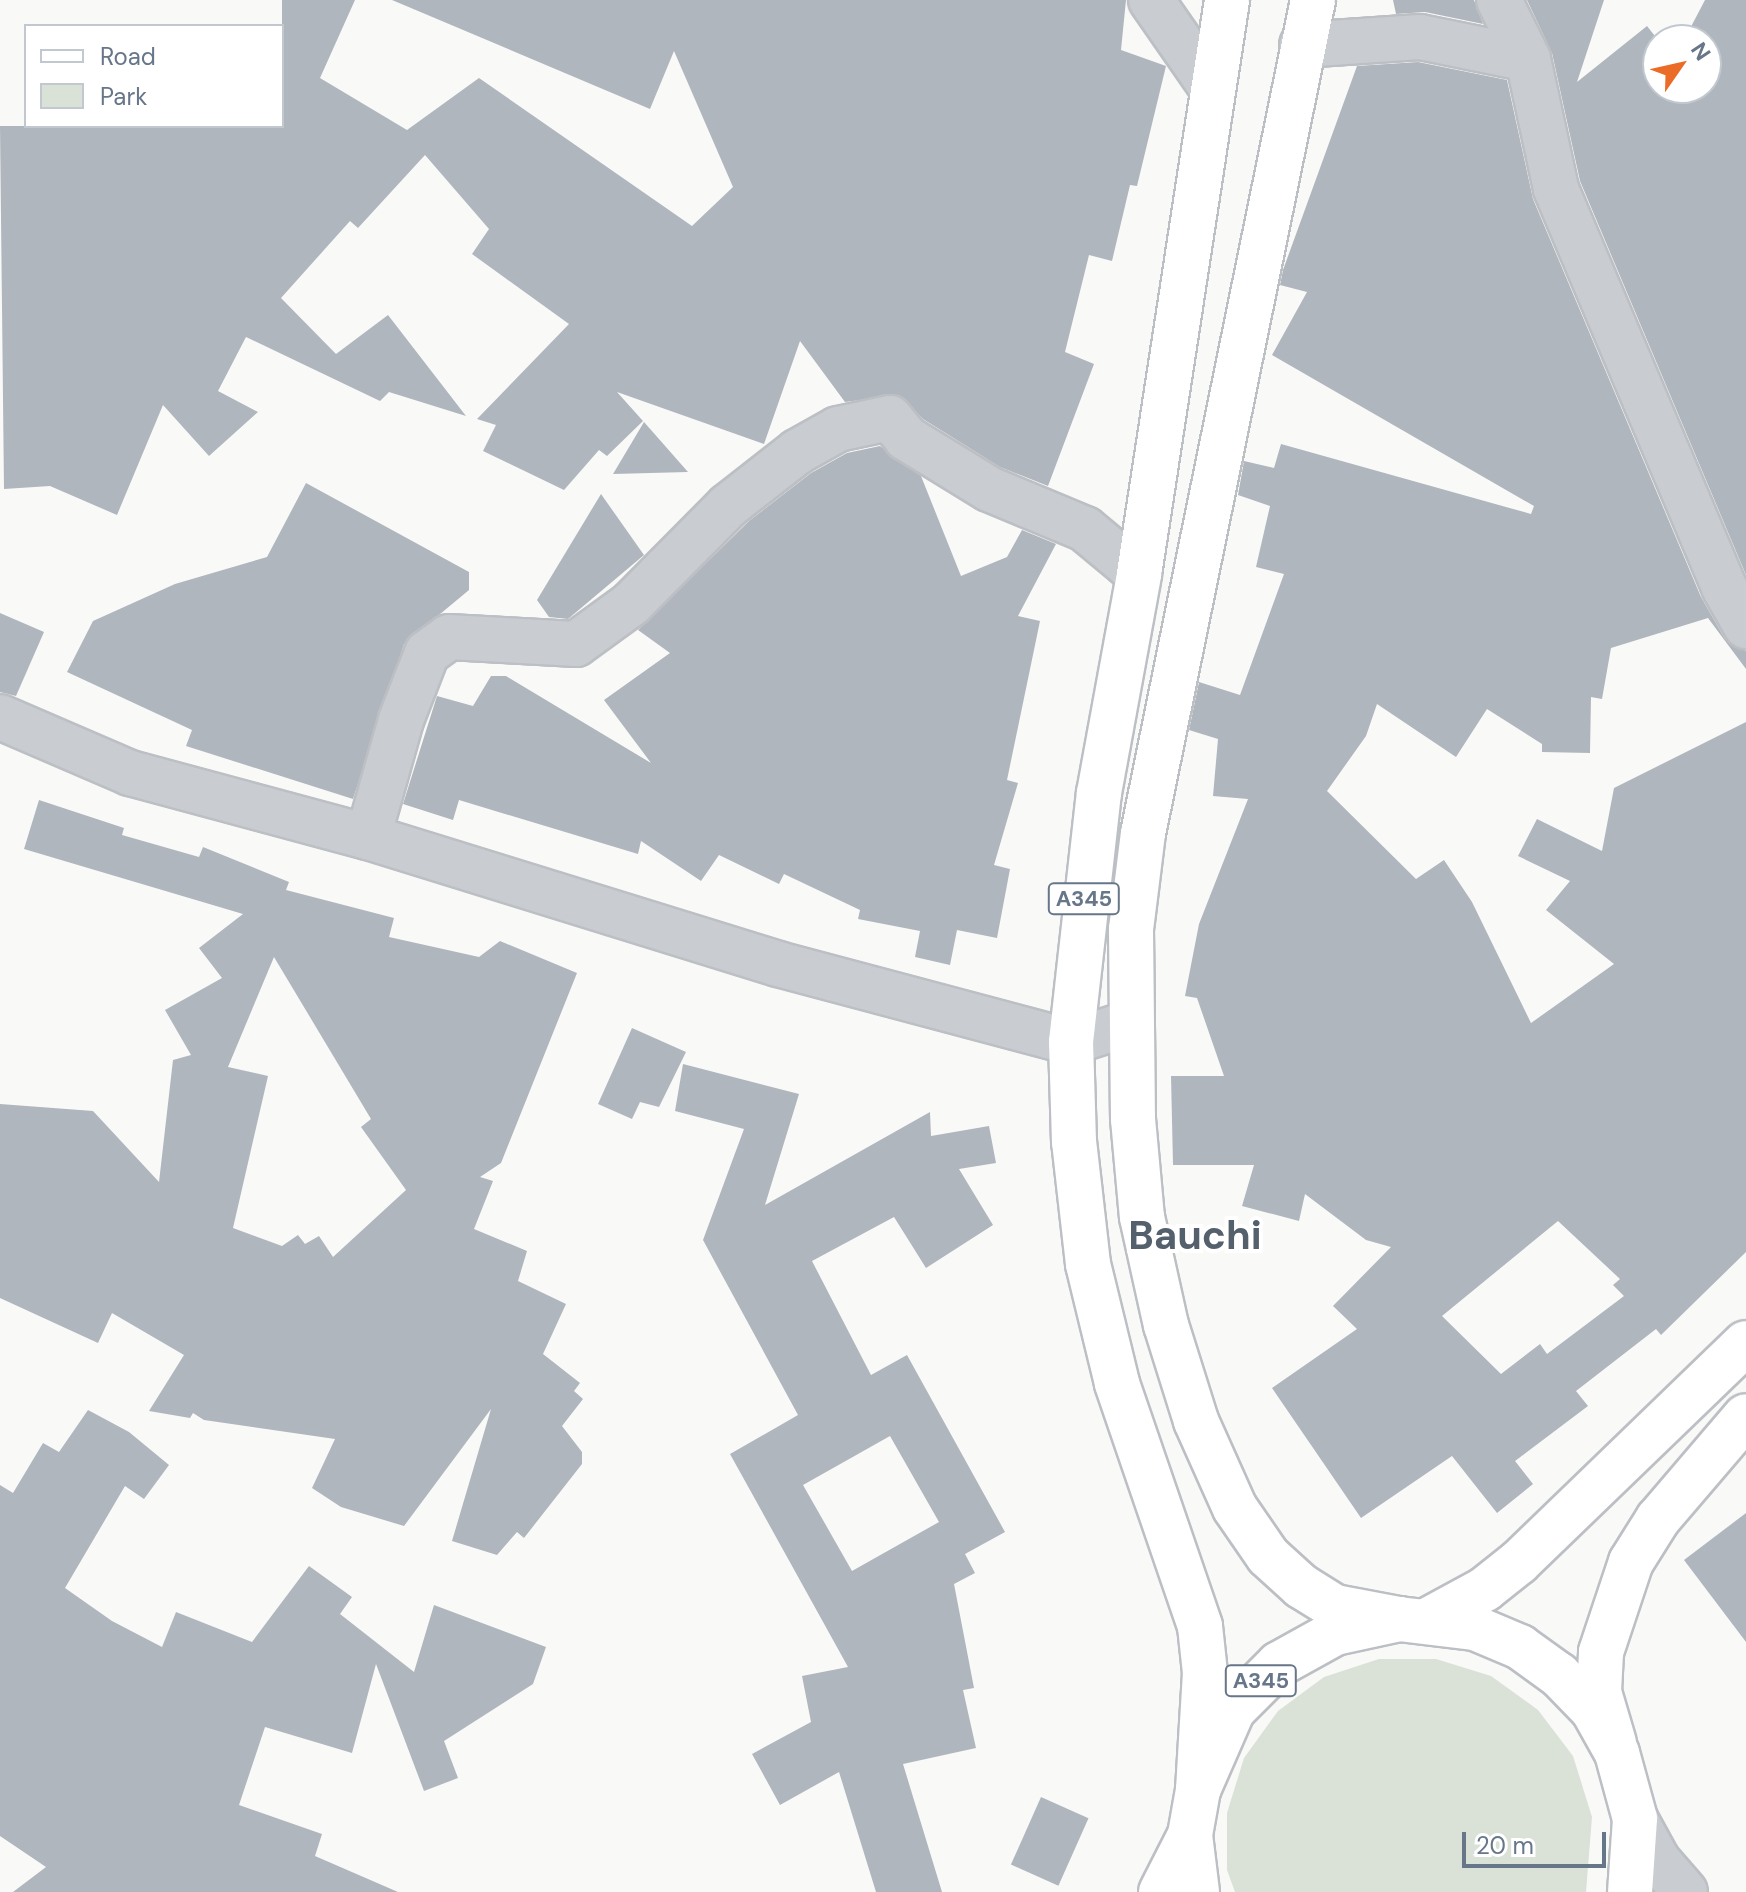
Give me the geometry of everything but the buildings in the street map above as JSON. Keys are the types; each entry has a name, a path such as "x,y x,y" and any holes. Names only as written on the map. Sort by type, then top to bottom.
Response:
{"main road":[{"name":"A345","path":"1197,1892 1190,1835 1198,1790 1205,1673 1200,1626 1117,1383 1088,1264 1074,1142 1071,1042 1099,793 1139,574 1210,85 1227,0"},
{"name":"A345","path":"1313,0 1143,833 1131,929 1130,1023 1142,1217 1166,1325 1196,1421 1235,1508 1268,1556 1301,1586 1335,1607 1475,1628 1520,1647 1559,1675 1593,1710 1617,1753 1635,1819 1630,1892"},
{"path":"1414,1620 1485,1589 1519,1562 1746,1343"},
{"path":"1617,1753 1599,1692 1601,1652 1631,1562 1658,1519 1746,1416"},
{"name":"A345","path":"1198,1790 1233,1710 1279,1664 1335,1633 1414,1620"},
{"path":"1161,1892 1190,1835"}],"street":[{"path":"1151,0 1210,85"},
{"path":"1499,0 1528,59 1556,189 1724,587 1746,626"},
{"path":"1302,45 1420,37 1528,59"},
{"path":"368,837 401,720 427,653 449,637 576,644 631,604 728,506 797,452 838,429 890,418 906,438 989,489 1085,529 1139,574"},
{"path":"0,717 130,773 368,837 778,964 1071,1042 1130,1023"},
{"path":"1635,1819 1658,1861 1685,1892"}],"green space":[{"path":"1379,1659 1436,1659 1491,1676 1538,1710 1573,1756 1592,1817 1586,1892 1235,1892 1227,1870 1227,1813 1244,1758 1278,1711 1324,1677"}],"district":[{"name":"Bauchi","path":"1195,1235"}]}
